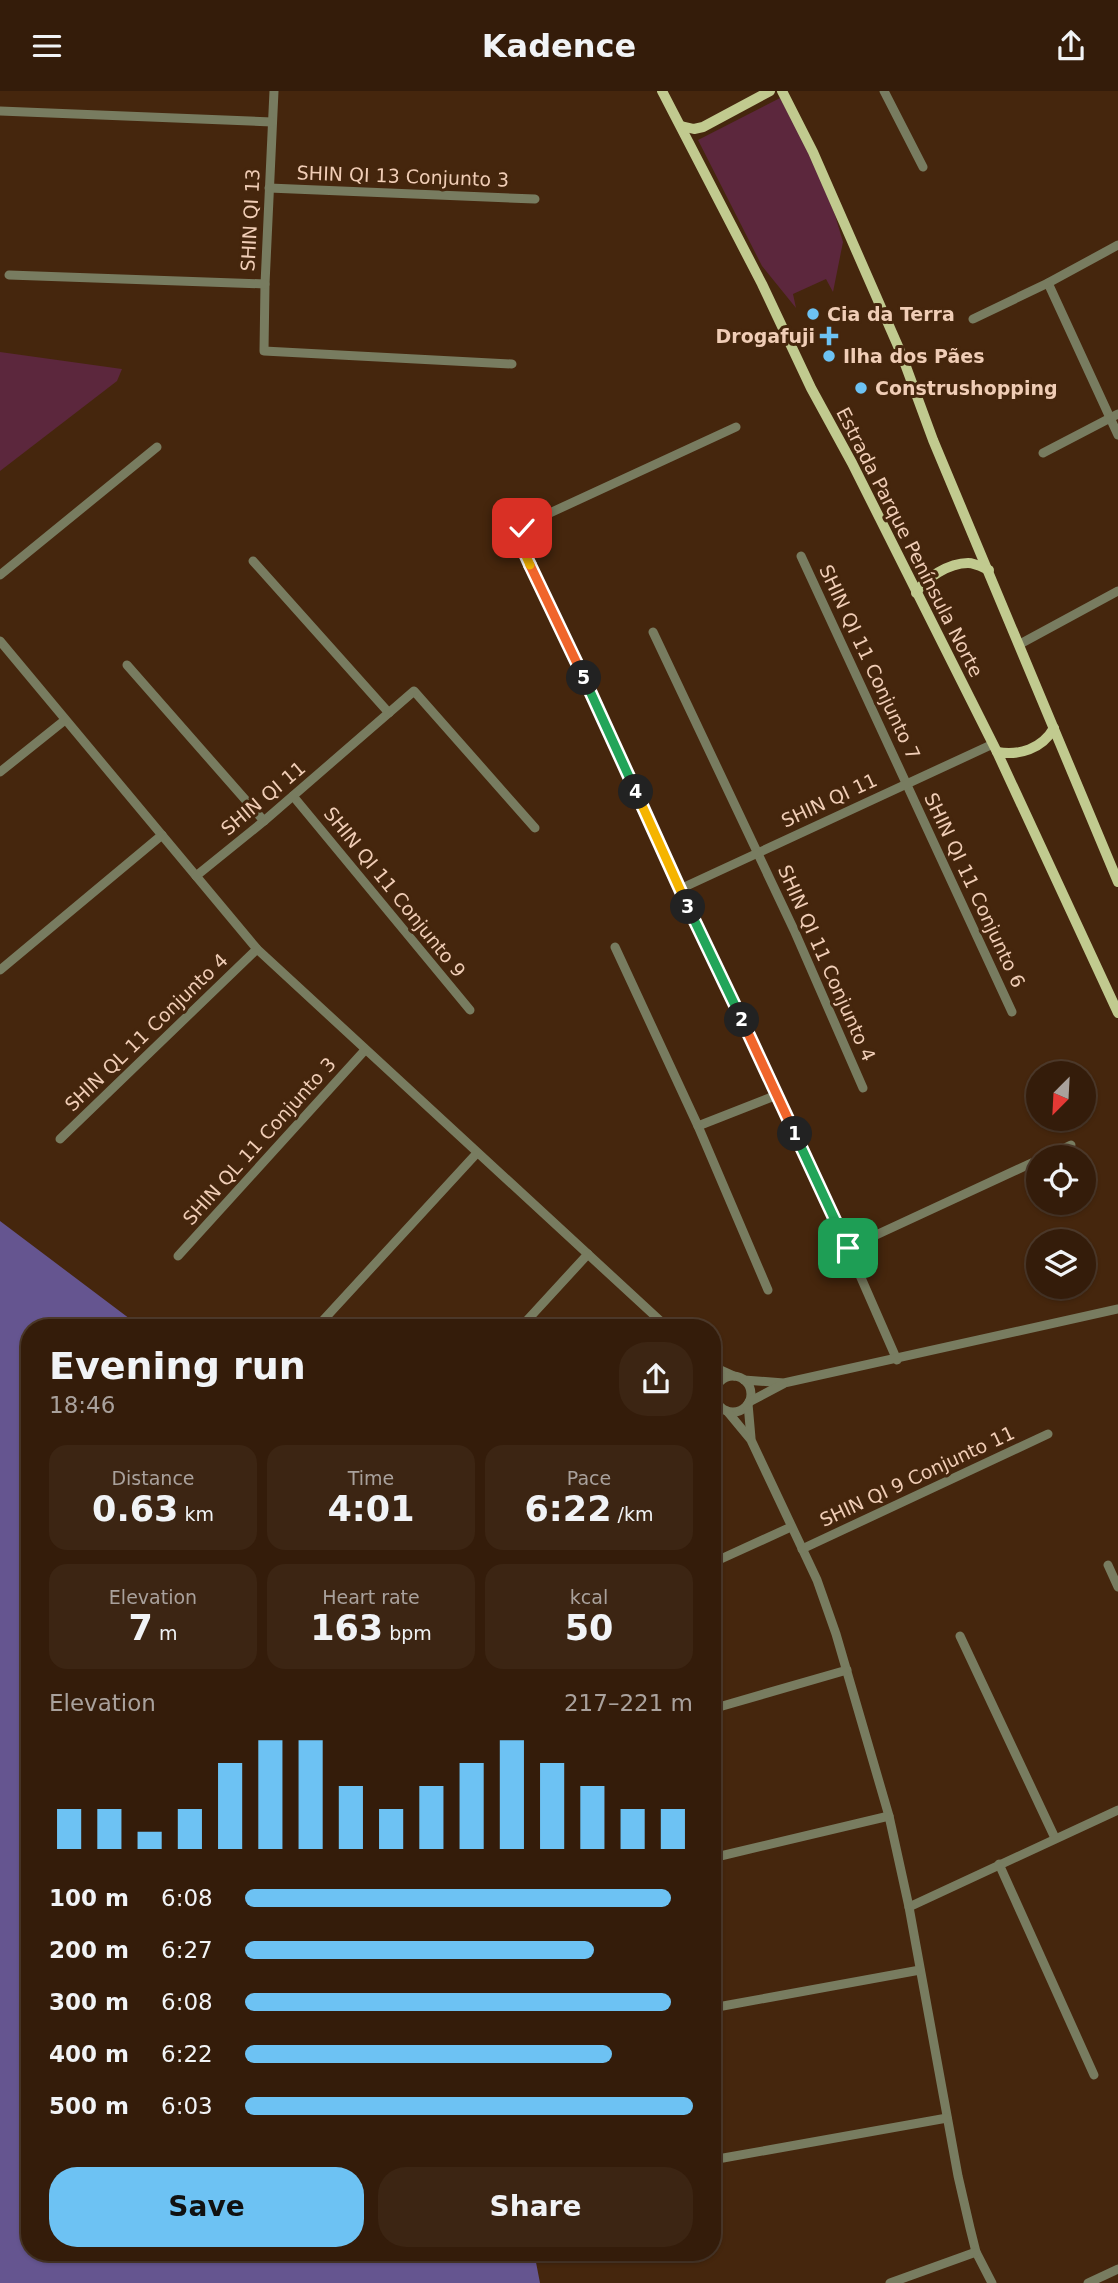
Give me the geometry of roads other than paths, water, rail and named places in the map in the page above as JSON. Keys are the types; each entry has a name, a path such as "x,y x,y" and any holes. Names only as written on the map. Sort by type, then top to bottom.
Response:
{"main road":[{"name":"Estrada Parque Península Norte","path":"662,91 995,748 1118,1013"},
{"path":"681,126 694,129 703,127 770,91"},
{"path":"782,91 813,152 901,353 933,440 1118,882"},
{"path":"916,593 928,580 954,566 967,563 989,570"},
{"path":"995,748 1007,754 1030,749 1042,743 1054,728"}],"street":[{"name":"SHIN QI 13","path":"274,91 264,351 512,364"},
{"path":"884,91 923,167"},
{"path":"0,111 272,122"},
{"name":"SHIN QI 13 Conjunto 3","path":"269,188 535,199"},
{"path":"973,319 1118,245"},
{"path":"9,275 265,284"},
{"path":"1048,283 1114,416 1118,435"},
{"path":"1043,453 1114,416"},
{"path":"736,427 526,524 519,532 520,544 848,1248 897,1360"},
{"path":"0,575 157,447"},
{"name":"SHIN QI 11 Conjunto 7","path":"801,556 906,783"},
{"path":"253,561 389,713"},
{"path":"1020,643 1118,590"},
{"name":"SHIN QI 11 Conjunto 4","path":"653,632 758,853 863,1088"},
{"path":"0,641 257,949 658,1319"},
{"path":"128,665 264,821"},
{"name":"SHIN QI 11","path":"196,876 414,691 535,828"},
{"path":"0,772 65,720"},
{"name":"SHIN QI 11","path":"680,889 906,783 995,748"},
{"name":"SHIN QI 11 Conjunto 6","path":"906,783 1012,1012"},
{"name":"SHIN QI 11 Conjunto 9","path":"293,796 470,1010"},
{"path":"0,970 162,835"},
{"path":"614,947 698,1126 768,1290"},
{"name":"SHIN QL 11 Conjunto 4","path":"60,1139 257,949"},
{"name":"SHIN QL 11 Conjunto 3","path":"178,1256 365,1050"},
{"path":"698,1126 777,1095"},
{"path":"324,1319 477,1153"},
{"path":"848,1248 1026,1166"},
{"path":"528,1319 588,1254"},
{"path":"721,1382 739,1378 784,1383 1118,1309"},
{"path":"721,1370 749,1386 751,1440"},
{"path":"727,1411 737,1412 784,1383"},
{"path":"721,1407 751,1440 827,1606 847,1670 889,1816 909,1907 947,2118 976,2252 992,2283"},
{"name":"SHIN QI 9 Conjunto 11","path":"802,1549 1048,1434"},
{"path":"721,1559 791,1527"},
{"path":"1108,1565 1118,1587"},
{"path":"960,1636 1055,1838"},
{"path":"721,1706 847,1670"},
{"path":"909,1907 1118,1810"},
{"path":"721,1856 889,1816"},
{"path":"999,1864 1094,2075"},
{"path":"721,2006 920,1970"},
{"path":"721,2158 947,2118"},
{"path":"890,2283 976,2252"},
{"path":"1088,2283 1118,2269"}],"place":[{"name":"Cia da Terra","path":"813,314"},
{"name":"Drogafuji","path":"829,336"},
{"name":"Ilha dos Pães","path":"829,356"},
{"name":"Construshopping","path":"861,388"}]}
